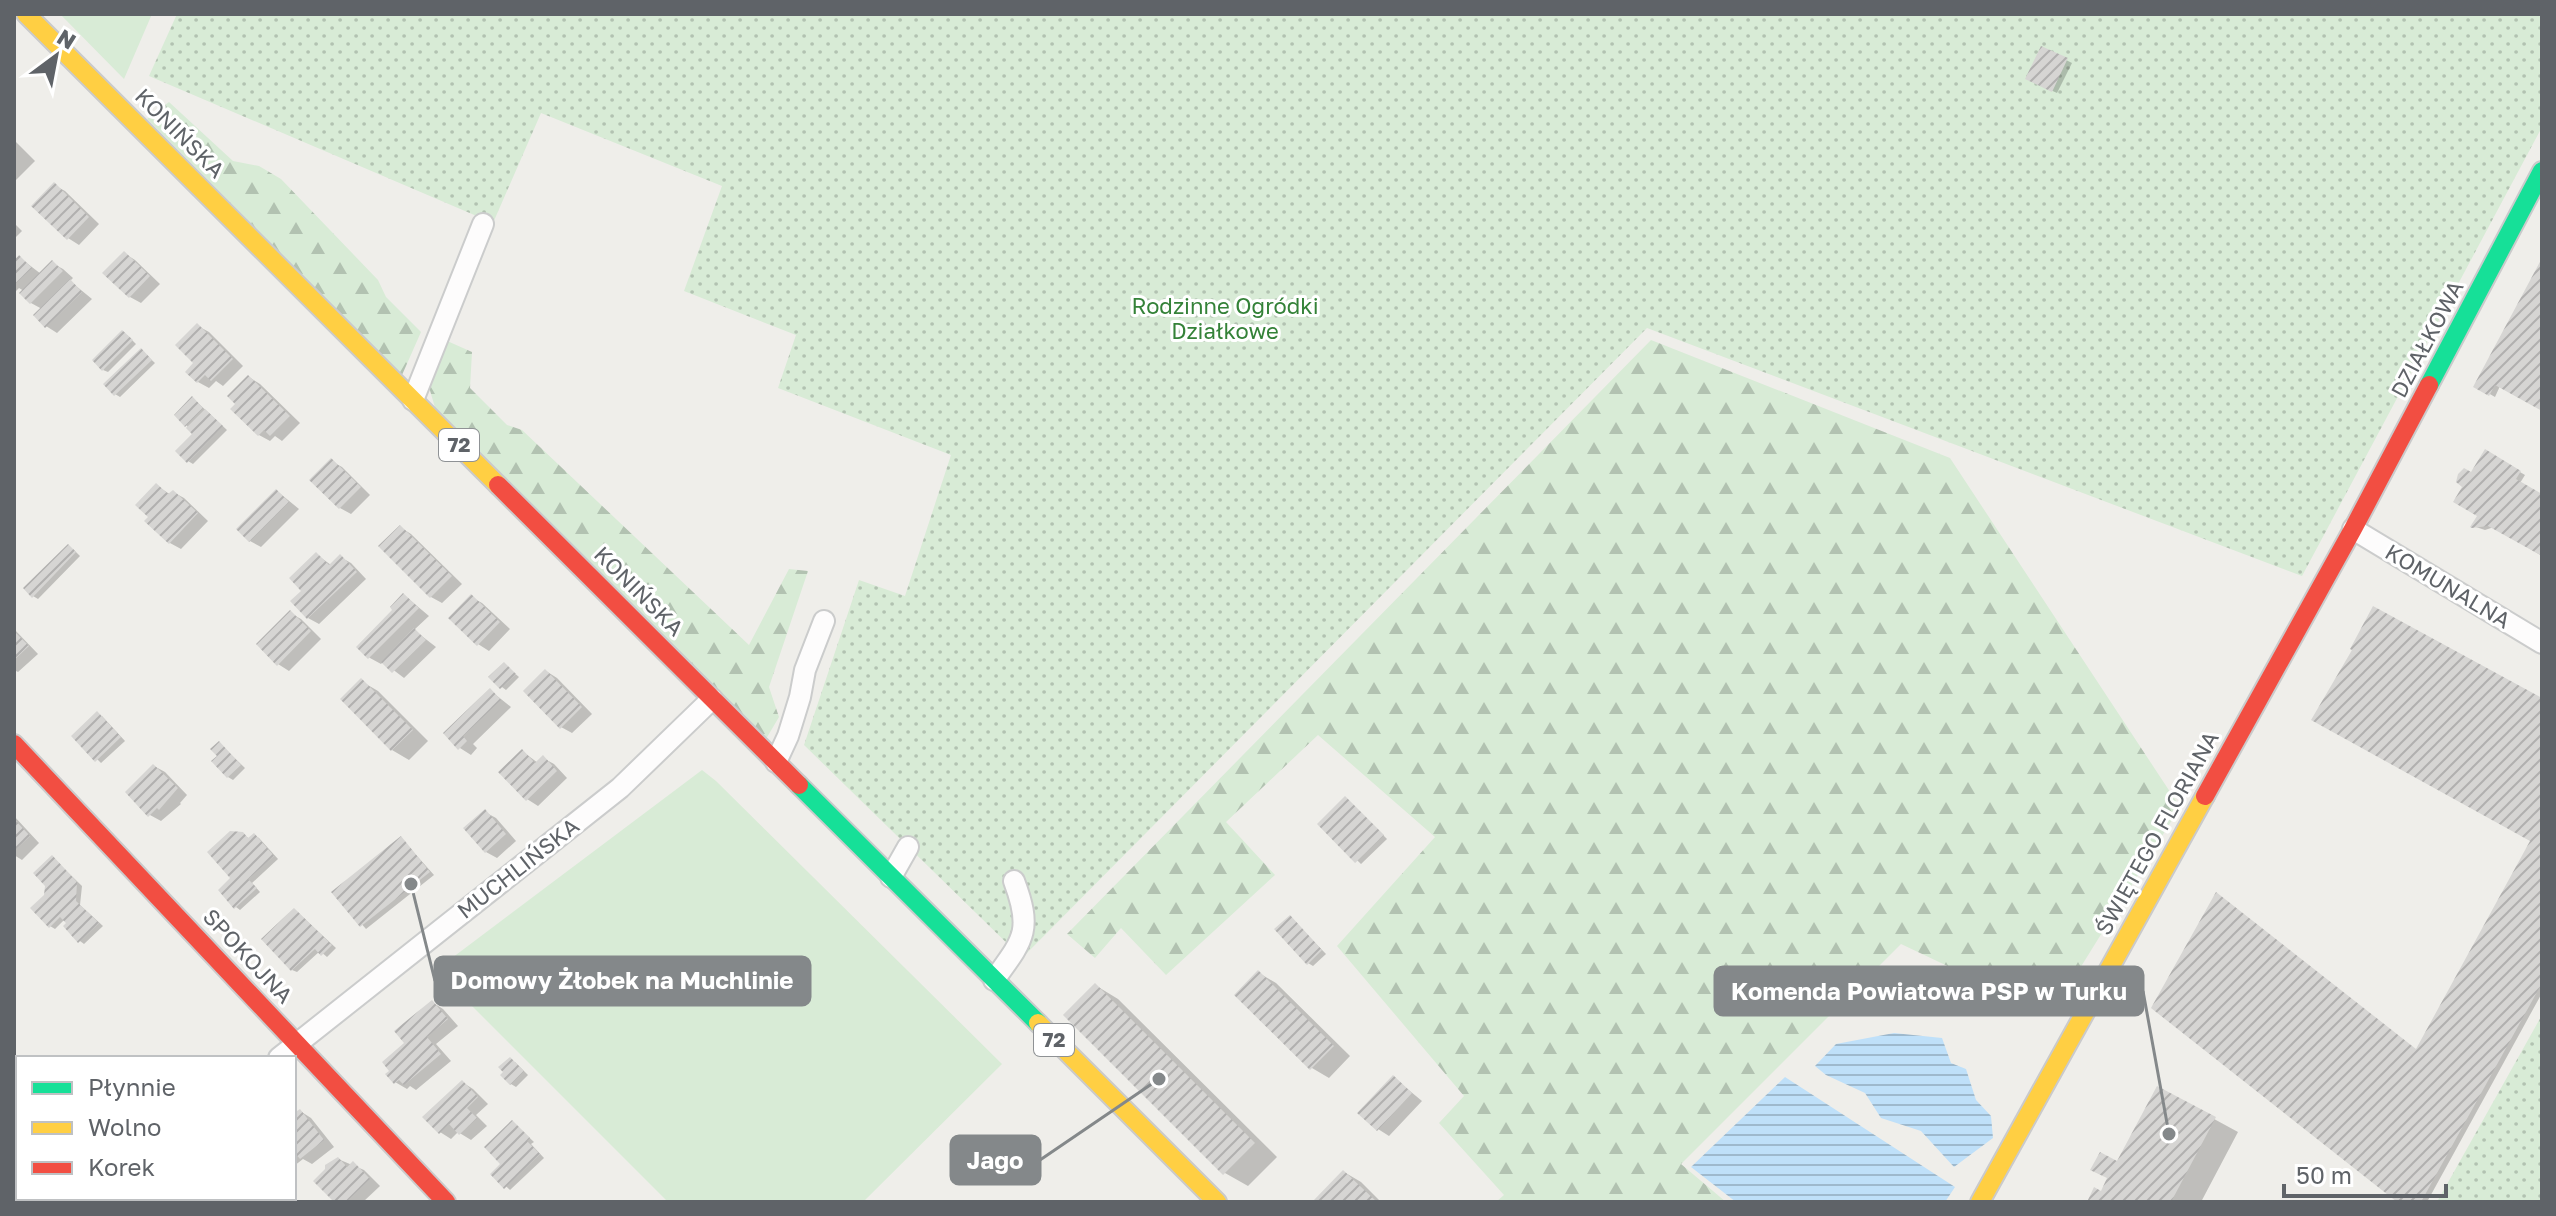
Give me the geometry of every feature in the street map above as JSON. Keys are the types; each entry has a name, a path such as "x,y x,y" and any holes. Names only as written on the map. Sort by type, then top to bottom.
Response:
{"street":[{"name":"KONIŃSKA","path":"26,14 1217,1202"},
{"name":"DZIAŁKOWA","path":"2353,529 2542,171"},
{"path":"413,400 483,224"},
{"name":"KOMUNALNA","path":"2353,529 2542,643"},
{"name":"ŚWIĘTEGO FLORIANA","path":"1980,1202 2353,529"},
{"path":"776,762 788,736 805,670 824,621"},
{"name":"MUCHLIŃSKA","path":"281,1056 620,788 712,699"},
{"name":"SPOKOJNA","path":"14,744 446,1202"},
{"path":"891,877 908,847"},
{"path":"994,980 1021,943 1024,920 1014,881"}],"green space":[{"path":"60,14 152,14 124,79"},
{"name":"Rodzinne Ogródki Działkowe","path":"177,14 2542,14 2542,127 2302,576 1647,328 1022,958 804,745 859,580 905,596 951,455 778,388 796,335 684,291 722,186 541,113 493,223 149,76"},
{"path":"169,102 233,161 259,166 281,179 378,280 386,297 421,332 402,375 147,119"},
{"path":"445,340 472,352 470,388 507,425 522,430 749,645 789,569 808,571 769,687 779,717 766,739 436,411 429,387"},
{"path":"1651,340 1950,458 2180,807 2051,1015 1901,944 1681,1164 1726,1202 1496,1202 1504,1195 1439,1123 1464,1096 1337,946 1435,837 1318,735 1226,822 1275,875 1166,975 1121,928 1095,958 1067,934"},
{"path":"702,770 1002,1064 863,1202 668,1202 436,970"},
{"path":"2542,1015 2542,1202 2437,1202"}],"water":[{"path":"1894,1033 1942,1038 1951,1063 1966,1069 1976,1100 1991,1116 1993,1138 1954,1167 1921,1131 1881,1118 1865,1093 1826,1075 1815,1066 1836,1044"},
{"path":"1785,1077 1955,1187 1945,1202 1736,1202 1691,1167"}],"building":[{"path":"2041,46 2068,58 2052,92 2025,79"},
{"path":"54,182 89,217 67,240 31,206"},
{"path":"124,251 150,276 129,298 102,273"},
{"path":"19,255 32,268 14,285 14,260"},
{"path":"2542,258 2542,411 2495,385 2489,396 2473,387"},
{"path":"52,260 63,271 30,304 19,293"},
{"path":"70,279 82,292 45,328 33,315"},
{"path":"197,323 233,359 211,381 205,375 197,383 185,372 193,363 175,345"},
{"path":"122,330 133,340 102,371 92,360"},
{"path":"141,348 152,360 114,396 103,384"},
{"path":"248,375 290,416 270,436 264,430 258,436 230,409 235,404 227,396"},
{"path":"192,396 203,408 185,427 174,415"},
{"path":"205,409 223,426 187,463 175,451 192,434 186,428"},
{"path":"2485,449 2521,471 2516,479 2542,494 2542,556 2488,526 2470,527 2477,516 2453,502 2462,487 2456,482 2458,474 2464,468 2471,472"},
{"path":"331,458 361,487 339,509 309,480"},
{"path":"156,483 168,494 173,490 198,513 169,544 144,521 148,517 135,505"},
{"path":"276,489 289,502 249,542 236,529"},
{"path":"400,525 452,576 430,598 378,546"},
{"path":"68,544 76,552 32,598 23,588"},
{"path":"316,552 329,565 340,554 357,572 307,619 290,601 301,591 289,578"},
{"path":"403,593 419,608 368,659 356,647 392,610 390,607"},
{"path":"471,594 500,622 477,646 448,618"},
{"path":"2373,606 2542,698 2542,983 2421,1202 2397,1202 2151,1008 2216,892 2416,1049 2530,841 2311,720 2352,650"},
{"path":"290,610 311,631 277,666 256,644"},
{"path":"414,628 426,640 392,673 381,662"},
{"path":"14,631 29,646 14,660"},
{"path":"504,662 516,674 500,689 488,677"},
{"path":"545,669 582,707 560,729 523,691"},
{"path":"361,678 413,730 391,751 340,699"},
{"path":"490,688 501,700 463,736 467,741 458,750 443,733"},
{"path":"97,711 121,737 95,762 71,736"},
{"path":"219,741 241,765 227,778 211,761 217,756 210,749"},
{"path":"522,749 535,763 543,755 557,771 526,801 498,772"},
{"path":"153,764 178,788 159,810 157,808 148,817 125,792"},
{"path":"1345,796 1384,835 1355,863 1317,824"},
{"path":"485,809 506,834 485,853 463,828"},
{"path":"14,819 30,836 14,851"},
{"path":"230,831 243,832 248,838 254,833 274,856 248,879 257,888 234,909 218,890 230,878 207,852"},
{"path":"401,836 430,872 360,927 331,892"},
{"path":"52,855 77,882 76,901 99,923 78,943 63,926 66,923 60,917 49,928 30,908 44,895 45,886 33,873"},
{"path":"294,908 332,945 321,956 315,949 291,971 261,939"},
{"path":"1290,915 1322,950 1307,965 1274,929"},
{"path":"1258,970 1334,1046 1310,1070 1234,995"},
{"path":"1095,983 1255,1143 1223,1175 1063,1015"},
{"path":"432,1000 448,1019 427,1037 441,1054 404,1085 399,1080 394,1084 385,1074 389,1071 382,1062 404,1043 394,1031"},
{"path":"510,1057 524,1071 510,1085 500,1075 503,1072 498,1067"},
{"path":"1393,1075 1412,1093 1377,1131 1357,1113"},
{"path":"462,1080 478,1097 467,1108 477,1118 459,1135 449,1124 439,1134 422,1117"},
{"path":"2157,1086 2216,1117 2171,1202 2087,1202 2094,1187 2101,1191 2107,1178 2090,1170 2100,1152 2117,1161"},
{"path":"300,1109 324,1140 300,1159 296,1154 296,1112"},
{"path":"512,1120 530,1138 527,1141 540,1154 504,1189 490,1174 500,1164 484,1147"},
{"path":"338,1157 347,1167 353,1161 370,1179 346,1202 334,1202 313,1181 325,1165"},
{"path":"1343,1170 1377,1202 1312,1202"},
{"path":"187,1200 227,1200 225,1202 185,1202"}],"traffic: fast":[{"path":"2429,385 2542,171"},
{"path":"799,785 1038,1023"}],"traffic: slow":[{"path":"26,14 498,485"},
{"path":"1980,1202 2205,796"},
{"path":"1038,1023 1217,1202"}],"traffic: jam":[{"path":"2205,796 2429,385"},
{"path":"498,485 799,785"},
{"path":"14,744 446,1202"}],"place":[{"name":"Domowy Żłobek na Muchlinie","path":"411,884"},
{"name":"Jago","path":"1159,1079"},
{"name":"Komenda Powiatowa PSP w Turku","path":"2169,1134"}]}
